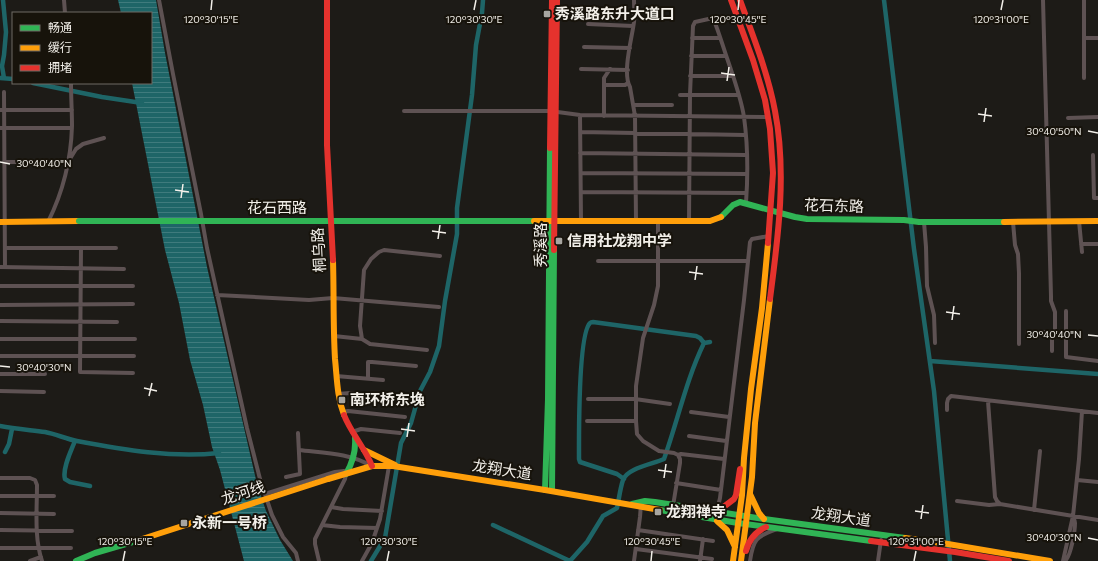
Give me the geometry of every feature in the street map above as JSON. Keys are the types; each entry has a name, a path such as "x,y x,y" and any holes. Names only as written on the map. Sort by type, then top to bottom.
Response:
{"main road":[{"name":"桐乌路","path":"327,0 327,145 336,376 338,394 345,418 369,458 372,466"},
{"name":"秀溪路","path":"544,490 548,406 552,221 552,0"},
{"name":"秀溪路","path":"553,111 557,0"},
{"path":"731,0 758,73 768,117 773,160 773,185 762,308 744,458 742,495 733,561"},
{"path":"740,0 766,75 776,115 780,162 779,212 754,434 753,464 742,561"},
{"path":"552,221 710,221 718,219 736,203 746,203"},
{"name":"花石东路","path":"746,203 807,219 904,220 921,222 1048,222 1098,220"},
{"name":"花石西路","path":"2,222 308,220 552,221"},
{"name":"秀溪路","path":"552,221 554,317 552,491"},
{"path":"346,474 356,451 354,434"},
{"path":"363,450 402,468"},
{"path":"717,512 734,499 736,495 740,468 744,458"},
{"name":"龙翔大道","path":"372,466 391,466 552,491 612,502 628,504 650,502 942,543 980,556 1009,561"},
{"name":"龙河线","path":"78,561 95,553 372,466"},
{"path":"750,494 759,513 764,519"},
{"name":"龙翔大道","path":"640,504 716,520 778,529 943,550 954,548"},
{"path":"716,520 727,530 735,548"},
{"path":"742,561 746,547 754,534 766,527"},
{"name":"龙翔大道","path":"980,556 1050,561"}],"street":[{"path":"64,0 65,12"},
{"path":"160,0 182,124 202,214 207,248 239,398 265,494 275,521 283,537 296,553 298,561"},
{"path":"634,0 634,16 627,77 635,116 636,221"},
{"path":"1027,332 1055,332 1055,312 1051,301 1048,222 1043,0"},
{"path":"1084,0 1084,78"},
{"path":"689,221 689,116 693,26 696,22 713,18 733,76 744,117 747,174 746,203"},
{"path":"588,24 633,26"},
{"path":"692,38 720,38"},
{"path":"1084,38 1098,38"},
{"path":"584,47 630,48"},
{"path":"691,56 726,56"},
{"path":"581,69 628,70"},
{"path":"597,69 604,78"},
{"path":"604,116 604,78 610,69"},
{"path":"690,76 733,76"},
{"path":"604,85 625,86 628,83"},
{"path":"48,222 65,180 72,128 71,85"},
{"path":"4,92 2,110 2,146 4,162 2,222 5,248 2,267 124,269"},
{"path":"680,95 738,95"},
{"path":"633,105 672,105"},
{"path":"2,110 72,110"},
{"path":"404,111 553,111 580,115 604,116 768,117"},
{"path":"580,115 581,221"},
{"path":"1068,118 1098,117"},
{"path":"2,128 72,128"},
{"path":"580,132 745,135"},
{"path":"68,162 78,147 104,138"},
{"path":"580,153 746,155"},
{"path":"1093,155 1096,177 1094,198 1098,198"},
{"path":"4,162 68,162"},
{"path":"580,172 747,174"},
{"path":"581,192 746,193"},
{"path":"658,221 658,286 643,338 636,386 637,434 643,441 660,451 678,455 682,454 724,459"},
{"path":"1080,221 1082,252"},
{"path":"921,222 926,247 928,286 934,315 936,343"},
{"path":"1013,222 1015,245 1018,254 1020,344"},
{"path":"717,512 743,314 750,242 752,239 769,236"},
{"path":"1082,244 1098,244"},
{"path":"5,248 116,248"},
{"path":"82,248 80,372 133,373"},
{"path":"362,339 360,326 364,270 371,258 384,250 440,256"},
{"path":"598,262 748,261"},
{"path":"0,286 133,286"},
{"path":"217,295 309,300 333,298 439,307"},
{"path":"0,305 133,304"},
{"path":"1066,312 1066,358 1098,361"},
{"path":"0,321 117,322"},
{"path":"1052,332 1052,351"},
{"path":"334,336 362,339 370,344 427,350"},
{"path":"0,339 134,339"},
{"path":"0,356 134,356"},
{"path":"368,378 368,362 416,366"},
{"path":"0,374 45,374"},
{"path":"336,376 383,380"},
{"path":"0,391 44,392"},
{"path":"338,394 350,393 406,400"},
{"path":"947,410 948,399 951,396 1098,413"},
{"path":"588,398 636,399 670,404"},
{"path":"988,401 995,497 1000,504"},
{"path":"343,412 348,411 405,416"},
{"path":"1064,561 1073,516 1082,411"},
{"path":"692,412 729,417"},
{"path":"587,421 636,421"},
{"path":"354,434 357,430 361,429 400,433"},
{"path":"286,476 300,474 298,433"},
{"path":"689,436 726,441"},
{"path":"299,450 354,458 362,460 372,466"},
{"path":"1034,510 1040,451"},
{"path":"673,506 680,460 678,455"},
{"path":"362,561 378,528 391,466"},
{"path":"265,494 335,472 344,471 346,474 345,479 315,539 316,549 320,561"},
{"path":"0,478 30,478 35,480 37,485 37,531 42,559 30,561"},
{"path":"1077,480 1098,482"},
{"path":"676,483 721,490"},
{"path":"0,496 54,496"},
{"path":"957,501 989,505 1000,504 1098,520"},
{"path":"634,561 640,504"},
{"path":"332,507 382,511"},
{"path":"0,513 54,514"},
{"path":"322,525 378,528"},
{"path":"750,561 752,547 755,541 762,535 778,529"},
{"path":"0,530 72,531"},
{"path":"638,530 713,541"},
{"path":"878,561 881,535"},
{"path":"701,559 703,539"},
{"path":"0,548 71,548"},
{"path":"636,549 712,560"}],"water":[{"path":"118,0 156,0 207,267 257,484 266,511 280,540 293,561 244,561 220,470 212,447 203,405 190,360 179,303 165,250 132,84 152,84 152,12 121,12"}],"waterway":[{"path":"3,0 6,32 2,66 4,78"},
{"path":"371,561 385,538 401,443 411,423 420,391 430,372 439,346 445,301 457,234 457,208 472,95 476,45 483,0"},
{"path":"884,0 914,249 934,391 950,561"},
{"path":"0,78 12,79"},
{"path":"38,84 102,97 142,103"},
{"path":"624,479 617,474 580,462 579,459 581,366 586,331 590,323 593,322 696,336 704,343"},
{"path":"570,561 587,542 603,516 617,508 622,483 625,476 635,469 664,459 687,386 698,357 704,343 710,342"},
{"path":"930,361 1098,374"},
{"path":"0,426 45,432 77,441 130,450 166,454 219,453"},
{"path":"5,452 9,444 12,429"},
{"path":"75,441 66,465 64,475 65,479 70,482 90,486"},
{"path":"493,525 570,561"}],"traffic: fast":[{"path":"545,490 548,399 550,148"},
{"path":"721,217 733,205 740,202 807,219 904,220 919,222 1004,222"},
{"path":"79,221 308,221"},
{"path":"308,221 534,221"},
{"path":"552,491 554,250"},
{"path":"346,474 354,457 355,438"},
{"path":"632,504 645,501 655,502 764,519 905,538"},
{"path":"660,510 738,523 871,541"},
{"path":"76,561 95,553 136,541"}],"traffic: slow":[{"path":"534,221 710,221 721,217"},
{"path":"0,222 79,221"},
{"path":"1004,222 1098,221"},
{"path":"733,561 742,495 751,389 762,308 768,243"},
{"path":"333,260 335,359 339,394 344,415"},
{"path":"741,561 752,477 755,423 770,299"},
{"path":"364,450 395,465"},
{"path":"328,479 372,466 393,466 660,510"},
{"path":"136,541 328,479"},
{"path":"750,494 759,513 764,519"},
{"path":"717,521 727,530 735,547"},
{"path":"905,538 1050,561"}],"traffic: jam":[{"path":"327,0 327,145 333,260"},
{"path":"550,148 552,0"},
{"path":"554,250 557,0"},
{"path":"731,0 753,60 765,100 770,129 773,173 768,243"},
{"path":"740,0 760,55 772,97 779,134 781,182 780,205 770,299"},
{"path":"344,415 372,466"},
{"path":"717,512 734,499 740,469"},
{"path":"746,551 753,536 766,527"},
{"path":"871,541 1009,561"}],"place":[{"name":"秀溪路东升大道口","path":"547,14"},
{"name":"信用社龙翔中学","path":"559,241"},
{"name":"南环桥东堍","path":"342,400"},
{"name":"龙翔禅寺","path":"658,512"},
{"name":"永新一号桥","path":"184,523"}]}
